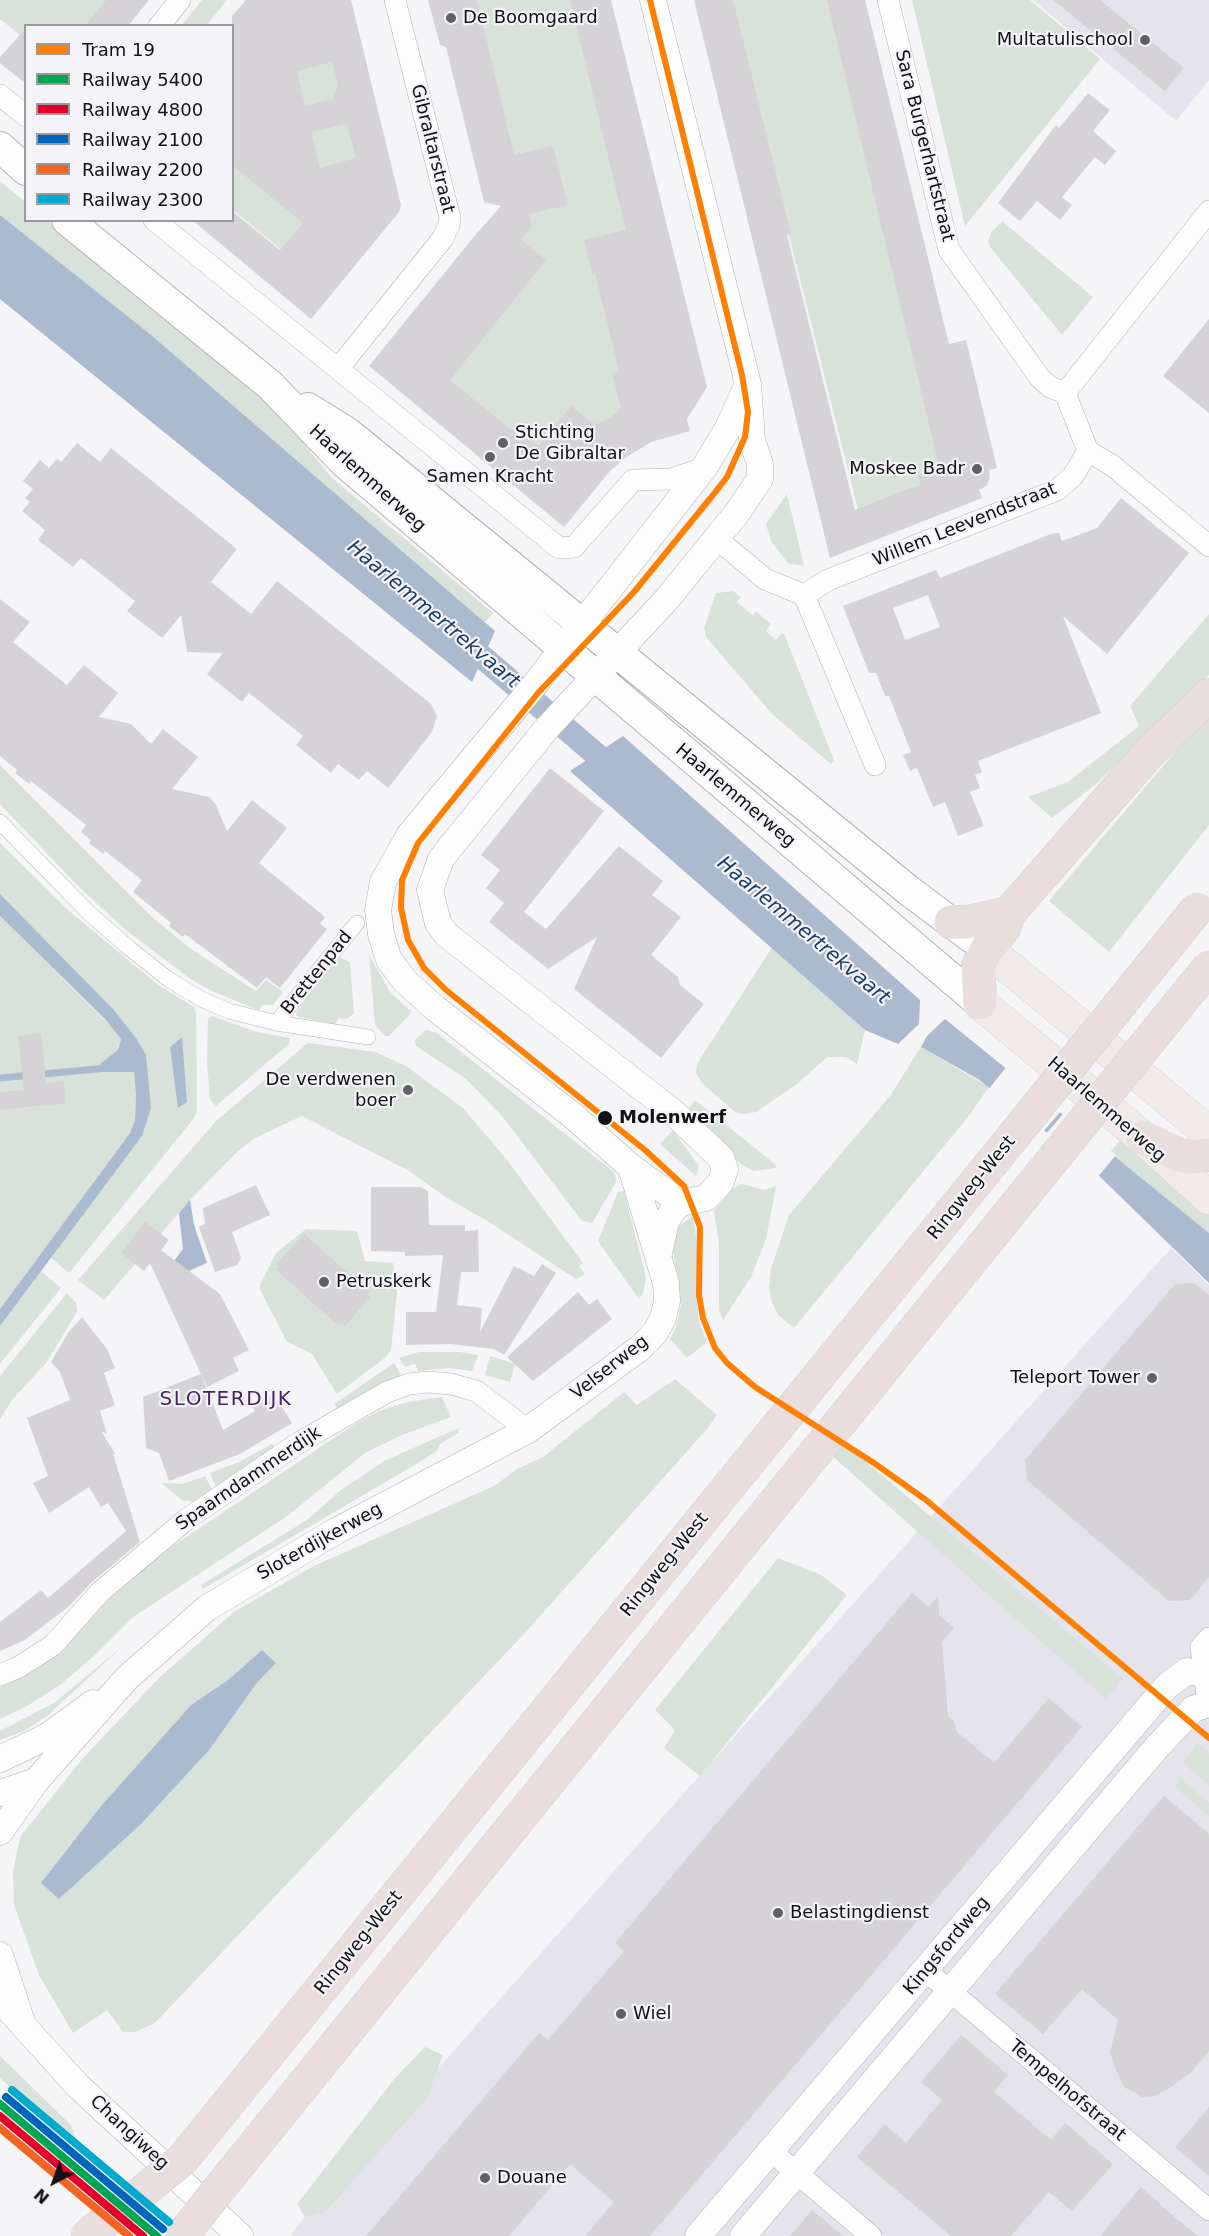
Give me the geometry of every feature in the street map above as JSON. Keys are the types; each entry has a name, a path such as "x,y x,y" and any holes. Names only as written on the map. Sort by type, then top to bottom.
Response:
{"highway":[{"path":"980,1003 978,966 987,949 1004,928 1009,913 1141,762 1209,695"},
{"name":"Ringweg-West","path":"122,2236 1203,901"},
{"path":"951,922 968,922 1009,913"},
{"path":"182,2236 266,2127 1209,967"},
{"path":"1143,1138 1179,1155 1190,1157 1209,1155"},
{"path":"87,2236 182,2160"},
{"path":"190,2236 219,2189"}],"main road":[{"path":"0,147 24,168"},
{"path":"0,172 24,190"},
{"name":"Haarlemmerweg","path":"77,226 270,385 344,462 562,650 1143,1138 1209,1198"},
{"name":"Haarlemmerweg","path":"270,385 348,433 987,949 1209,1133"}],"street":[{"path":"161,24 180,0"},
{"name":"Gibraltarstraat","path":"338,369 442,238 449,225 450,218 395,0"},
{"path":"653,0 748,384 752,440 760,464 760,479 717,538 667,599 555,719 441,859 430,890 432,907 438,923 447,935 674,1113 716,1150 725,1169 721,1182 706,1198 681,1203 666,1222 659,1254"},
{"name":"Sara Burgerhartstraat","path":"888,0 949,250 1040,378 1050,387 1065,393"},
{"path":"0,94 24,114"},
{"path":"1209,211 1065,393 1088,451 1113,466 1209,546"},
{"path":"156,222 559,548 574,546 633,480 671,479 704,468"},
{"path":"681,1203 631,1167 572,1115 443,1015 405,981 389,960 381,934 378,910 383,882 399,850 467,763 526,696 704,468 728,428 748,384"},
{"name":"Willem Leevendstraat","path":"804,595 828,580 1057,489 1073,476 1088,451"},
{"path":"717,538 765,579 804,595 875,765"},
{"name":"Brettenpad","path":"0,822 89,913 168,979 201,999 229,1011 276,1023 368,1037"},
{"name":"Brettenpad","path":"276,1023 357,923"},
{"path":"631,1167 659,1254"},
{"name":"Velserweg","path":"528,1430 640,1348 655,1333 663,1318 667,1301 666,1283 659,1254"},
{"name":"Spaarndammerdijk","path":"0,1675 19,1667 53,1645 100,1592 148,1550 195,1514 300,1442 387,1392 409,1384 428,1382 451,1384 476,1391 528,1430"},
{"name":"Sloterdijkerweg","path":"36,1781 127,1678 176,1633 232,1591 336,1531 528,1430"},
{"name":"Kingsfordweg","path":"743,2236 1185,1717 1193,1709 1209,1704 1201,1647 1209,1638"},
{"name":"Kingsfordweg","path":"698,2236 772,2152 1167,1686 1187,1671 1206,1673"},
{"name":"Sloterdijkerweg","path":"0,1759 48,1736 127,1678"},
{"path":"0,1793 36,1781"},
{"path":"0,1832 36,1781"},
{"name":"Changiweg","path":"0,1954 23,2025"},
{"name":"Tempelhofstraat","path":"926,1971 1209,2210"},
{"path":"0,1989 23,2025"},
{"name":"Changiweg","path":"0,2000 122,2129 240,2236"},
{"path":"772,2152 871,2236"}],"shaded area":[{"path":"0,0 115,0 95,24 24,24 24,38 0,19"},
{"path":"202,0 227,0 208,24 183,24"},
{"path":"318,0 379,197 311,274 234,211 234,62"},
{"path":"474,0 584,0 677,374 564,488 414,362 515,225"},
{"path":"730,0 843,0 957,466 859,514"},
{"path":"912,0 1030,0 1100,59 965,226"},
{"name":"Multatulischool","path":"1033,0 1209,0 1209,80 1176,121"},
{"path":"0,181 24,201 24,222 49,222 278,411 331,477 493,613 485,622 150,334 0,215"},
{"path":"1002,221 1093,297 1062,335 990,247 988,241 991,233"},
{"path":"787,494 804,566 788,563 771,541 766,524"},
{"path":"733,591 741,597 737,602 752,615 757,612 771,624 766,631 776,640 782,633 785,636 834,760 831,764 773,715 706,637 704,628 716,593"},
{"path":"1209,614 1209,675 1094,786 1052,818 1028,797 1068,782 1139,726 1130,706"},
{"path":"1209,716 1209,825 1109,952 1049,901 1185,740"},
{"path":"0,765 152,917 191,949 256,991 266,980 283,992 273,1005 262,1005 259,1010 214,992 189,978 127,931 78,886 0,804"},
{"path":"0,843 68,910 157,984 194,1007 196,1012 197,1111 194,1118 69,1273 50,1257 142,1136 136,1038 114,1010 0,894"},
{"path":"0,916 115,1030 121,1039 118,1050 101,1063 98,1072 134,1072 136,1095 135,1120 130,1133 0,1309"},
{"path":"773,946 865,1030 857,1064 846,1057 827,1057 797,1084 756,1112 742,1114 735,1112 703,1084 696,1073 697,1064"},
{"path":"369,955 390,992 412,1012 389,1036 385,1036 375,1025"},
{"path":"340,957 350,962 354,1014 346,1019 338,1018 335,1024 296,1015 299,1008"},
{"path":"212,1016 256,1032 290,1038 289,1044 216,1106 210,1099 207,1061 208,1019"},
{"path":"426,1030 437,1033 615,1173 616,1182 592,1223 582,1221 502,1116 466,1079 416,1046 415,1040"},
{"path":"308,1043 375,1052 406,1066 463,1108 507,1160 583,1263 579,1266 585,1274 576,1279 489,1222 447,1198 409,1171 302,1116 255,1138 237,1152 190,1200 104,1300 78,1280 216,1121"},
{"path":"921,1047 989,1087 968,1117 794,1328 778,1315 771,1300 769,1287 771,1269 789,1215 890,1096"},
{"path":"695,1100 775,1164 776,1168 753,1171 741,1164 684,1116"},
{"path":"673,1130 699,1166 696,1176 660,1144"},
{"path":"1126,1134 1209,1203 1209,1233 1109,1153"},
{"path":"742,1184 765,1190 776,1186 766,1239 751,1277 723,1320 719,1310 719,1244 714,1211 732,1189"},
{"path":"624,1191 646,1277 643,1293 639,1299 598,1241 618,1192"},
{"path":"693,1216 697,1244 699,1322 707,1342 687,1358 670,1339 675,1330 681,1305 672,1244 675,1229"},
{"path":"306,1229 357,1231 365,1261 393,1263 397,1293 391,1350 386,1357 337,1394 312,1354 287,1342 259,1287 276,1253"},
{"path":"1171,1248 1209,1285 1209,2236 291,2236 297,2226"},
{"path":"41,1271 61,1288 0,1364 0,1326"},
{"path":"67,1293 76,1303 77,1312 46,1363 12,1400 0,1419 0,1376"},
{"path":"419,1352 460,1352 478,1355 472,1371 449,1368 418,1371 415,1364 405,1367 399,1358"},
{"path":"490,1356 515,1364 510,1382 485,1375"},
{"path":"394,1363 404,1380 339,1411 334,1404"},
{"path":"675,1379 717,1415 524,1634 155,2023 135,2032 123,2032 107,2010 73,2033 39,1975 14,1905 13,1872 20,1837 83,1758 160,1677 234,1612 314,1566 494,1486 517,1469 543,1457 624,1392 637,1405","holes":["262,1650 276,1663 256,1684 210,1749 142,1823 41,1884 101,1806 191,1705 228,1680"]},
{"path":"442,1397 451,1417 402,1435 365,1453 286,1517 133,1617 96,1654 60,1685 27,1706 0,1719 0,1687 23,1676 50,1658 143,1566 358,1422 379,1411 407,1402"},
{"path":"459,1428 458,1433 440,1444 438,1450 423,1460 203,1589 201,1585 307,1520 341,1490 384,1461"},
{"path":"838,1438 1123,1679 1106,1699 831,1455"},
{"path":"272,1444 277,1451 218,1491 210,1473 239,1462"},
{"path":"205,1476 212,1490 194,1502 182,1500 161,1483 182,1484"},
{"path":"778,1558 821,1575 847,1595 700,1776 664,1748 675,1730 655,1710"},
{"path":"123,1646 47,1716 24,1731 0,1740 0,1731 54,1703"},
{"path":"1197,1743 1209,1753 1209,1785 1183,1763"},
{"path":"1181,1779 1209,1803 1209,1816 1175,1787"},
{"path":"425,2047 443,2055 427,2098 326,2211 305,2217 297,2204 395,2078"},
{"path":"0,2056 71,2125 75,2137 65,2135 0,2078"}],"water":[{"path":"0,215 150,334 495,631 472,682 0,299"},
{"path":"623,736 920,1000 919,1024 898,1044 865,1030 570,771"},
{"path":"0,894 114,1010 136,1038 146,1055 151,1108 142,1136 0,1326 0,1309 130,1133 135,1120 136,1095 134,1072 97,1072 101,1063 118,1050 121,1039 105,1019 0,916"},
{"path":"945,1019 1209,1233 1209,1283 1087,1164 978,1079 921,1047 927,1036"},
{"path":"182,1037 187,1102 178,1108 170,1047"},
{"path":"190,1200 194,1225 207,1263 161,1283 159,1281 183,1249 179,1213"},
{"path":"262,1650 276,1663 256,1684 210,1749 142,1823 59,1899 41,1883 101,1806 191,1705 228,1680"}],"pier":[{"path":"1007,1066 1061,1111 1042,1133 988,1090"},
{"path":"1064,1113 1116,1155 1097,1178 1045,1135"}],"building":[{"path":"106,0 149,0 130,24 87,24"},
{"path":"246,0 351,0 401,205 399,212 311,319 194,222 234,222 234,213 280,250 303,223 234,167 234,24 232,24 232,16","holes":["332,62 338,86 333,99 305,106 297,71","347,124 356,158 320,168 311,132"]},
{"path":"428,0 477,0 514,155 553,146 568,205 529,214 532,227 521,240 546,260 450,380 515,433 518,429 539,446 571,406 595,425 610,418 621,408 612,373 619,371 595,273 592,273 584,240 626,230 570,0 611,0 707,387 687,419 690,431 651,442 625,458 610,471 564,527 369,366 501,206 484,202 446,47 440,45"},
{"path":"694,0 733,0 791,234 787,235 855,510 921,484 918,475 939,466 827,0 865,0 949,344 966,340 997,468 989,470 990,478 986,486 979,490 982,498 830,558"},
{"path":"1053,0 1100,0 1184,68 1165,91"},
{"path":"24,30 24,82 0,63 0,57"},
{"path":"1088,93 1110,110 1093,131 1116,151 1105,165 1095,157 1062,197 1072,205 1060,220 1037,201 1020,221 998,203 1056,125 1059,128"},
{"path":"1209,319 1209,413 1163,376"},
{"path":"77,443 100,462 111,448 237,549 211,582 251,614 277,581 431,704 437,716 432,732 388,788 367,771 359,780 338,764 331,773 296,745 303,736 249,693 242,702 207,674 223,653 187,652 181,615 162,638 127,611 135,601 81,558 73,567 38,540 45,530 22,511 30,502 25,498 33,489 23,481 40,460 49,468 57,459 61,462"},
{"path":"1121,498 1189,553 1107,654 1063,616 1101,713 978,761 982,772 975,775 980,788 970,792 984,826 958,836 945,802 933,807 917,768 910,771 903,755 911,752 889,696 885,696 876,673 869,673 843,606 936,570 940,578 1051,534 1059,533 1062,541 1097,528","holes":["928,595 940,627 905,640 893,608"]},
{"path":"0,599 30,622 13,642 67,685 84,665 118,693 99,717 131,724 151,744 163,729 198,757 172,789 209,797 215,803 227,831 252,800 287,828 259,863 325,917 320,924 327,929 280,988 266,977 257,988 185,934 183,937 169,926 171,923 133,892 142,880 105,851 103,854 89,843 91,840 81,832 86,825 31,781 29,784 15,773 17,770 0,756"},
{"path":"550,768 604,811 524,912 546,929 619,846 663,881 652,895 681,917 651,955 678,977 680,985 704,1004 661,1058 574,989 597,937 548,969 489,922 504,903 486,888 500,870 481,855"},
{"path":"41,1033 46,1083 64,1081 66,1103 0,1110 0,1092 24,1090 18,1036"},
{"path":"256,1185 270,1215 232,1232 241,1258 237,1265 215,1272 199,1227 205,1224 203,1208"},
{"path":"371,1187 421,1187 428,1191 429,1225 465,1225 465,1231 478,1230 479,1272 461,1272 457,1305 482,1308 480,1332 514,1266 534,1276 542,1264 556,1273 504,1355 494,1349 451,1344 406,1345 406,1312 436,1312 443,1255 405,1256 405,1252 371,1251"},
{"path":"145,1222 169,1240 161,1250 220,1294 249,1350 233,1358 239,1371 207,1387 150,1263 144,1271 121,1253 136,1234 134,1229 137,1232"},
{"name":"Petruskerk","path":"304,1234 370,1292 367,1295 370,1297 345,1326 342,1323 339,1326 276,1270 279,1267 276,1264"},
{"name":"Teleport Tower","path":"1194,1283 1209,1295 1209,1577 1190,1600 1169,1601 1027,1480 1025,1460 1175,1284"},
{"path":"578,1292 589,1305 597,1299 612,1319 533,1381 507,1357"},
{"path":"82,1317 107,1349 115,1368 104,1373 115,1405 100,1411 107,1434 101,1431 116,1455 113,1454 140,1542 92,1582 68,1607 25,1640 0,1651 0,1622 41,1590 48,1598 126,1531 108,1503 101,1507 89,1487 49,1513 33,1483 48,1476 27,1418 70,1400 60,1372 51,1362 68,1333"},
{"path":"201,1374 223,1430 255,1411 251,1405 268,1394 273,1402 277,1399 292,1423 240,1454 169,1481 159,1453 146,1448 143,1397"},
{"name":"Belastingdienst","path":"912,1593 929,1607 938,1596 939,1615 954,1628 942,1642 948,1716 955,1722 956,1731 994,1763 1049,1698 1082,1727 650,2236 585,2236 614,2202 570,2164 509,2236 366,2236 539,2033 548,2040 624,1951 615,1943"},
{"path":"1164,1796 1209,1834 1209,2051 1190,2073 1170,2088 1155,2096 1142,2097 1124,2087 1110,2053 1118,2020 1082,1989 1043,2034 995,1994"},
{"path":"961,2035 1008,2075 994,2092 1051,2140 1065,2123 1113,2164 1072,2211 1049,2192 1011,2236 951,2236 857,2157 885,2124 906,2143 942,2100 921,2082"},
{"path":"1209,2107 1209,2176 1175,2147"},
{"path":"1141,2187 1172,2215 1198,2236 1100,2236"},
{"path":"812,2210 843,2236 790,2236"}],"waterway":[{"name":"Haarlemmertrekvaart","path":"459,637 619,774"},
{"path":"0,1078 108,1068"}],"tram line":[{"name":"19","path":"650,0 742,375 748,412 745,437 727,477 713,495 634,592 538,693 418,843 402,880 401,908 408,940 424,968 446,990 645,1150 684,1186 700,1227 699,1295 703,1318 715,1348 727,1363 755,1387 874,1463 926,1500 1209,1738"}],"rail line":[{"name":"2300","path":"12,2090 169,2222"},
{"name":"2100","path":"6,2097 163,2229"},
{"name":"5400","path":"0,2104 157,2236"},
{"name":"4800","path":"0,2116 143,2236"},
{"name":"2200","path":"0,2128 129,2236"}],"place":[{"name":"De Boomgaard","path":"451,18"},
{"name":"Multatulischool","path":"1145,40"},
{"name":"Stichting De Gibraltar","path":"503,443"},
{"name":"Samen Kracht","path":"490,457"},
{"name":"Moskee Badr","path":"977,469"},
{"name":"De verdwenen boer","path":"408,1090"},
{"name":"Molenwerf","path":"605,1118"},
{"name":"Petruskerk","path":"324,1282"},
{"name":"Teleport Tower","path":"1152,1378"},
{"name":"Belastingdienst","path":"778,1913"},
{"name":"Wiel","path":"621,2014"},
{"name":"Douane","path":"485,2178"}],"district":[{"name":"SLOTERDIJK","path":"226,1400"}]}
